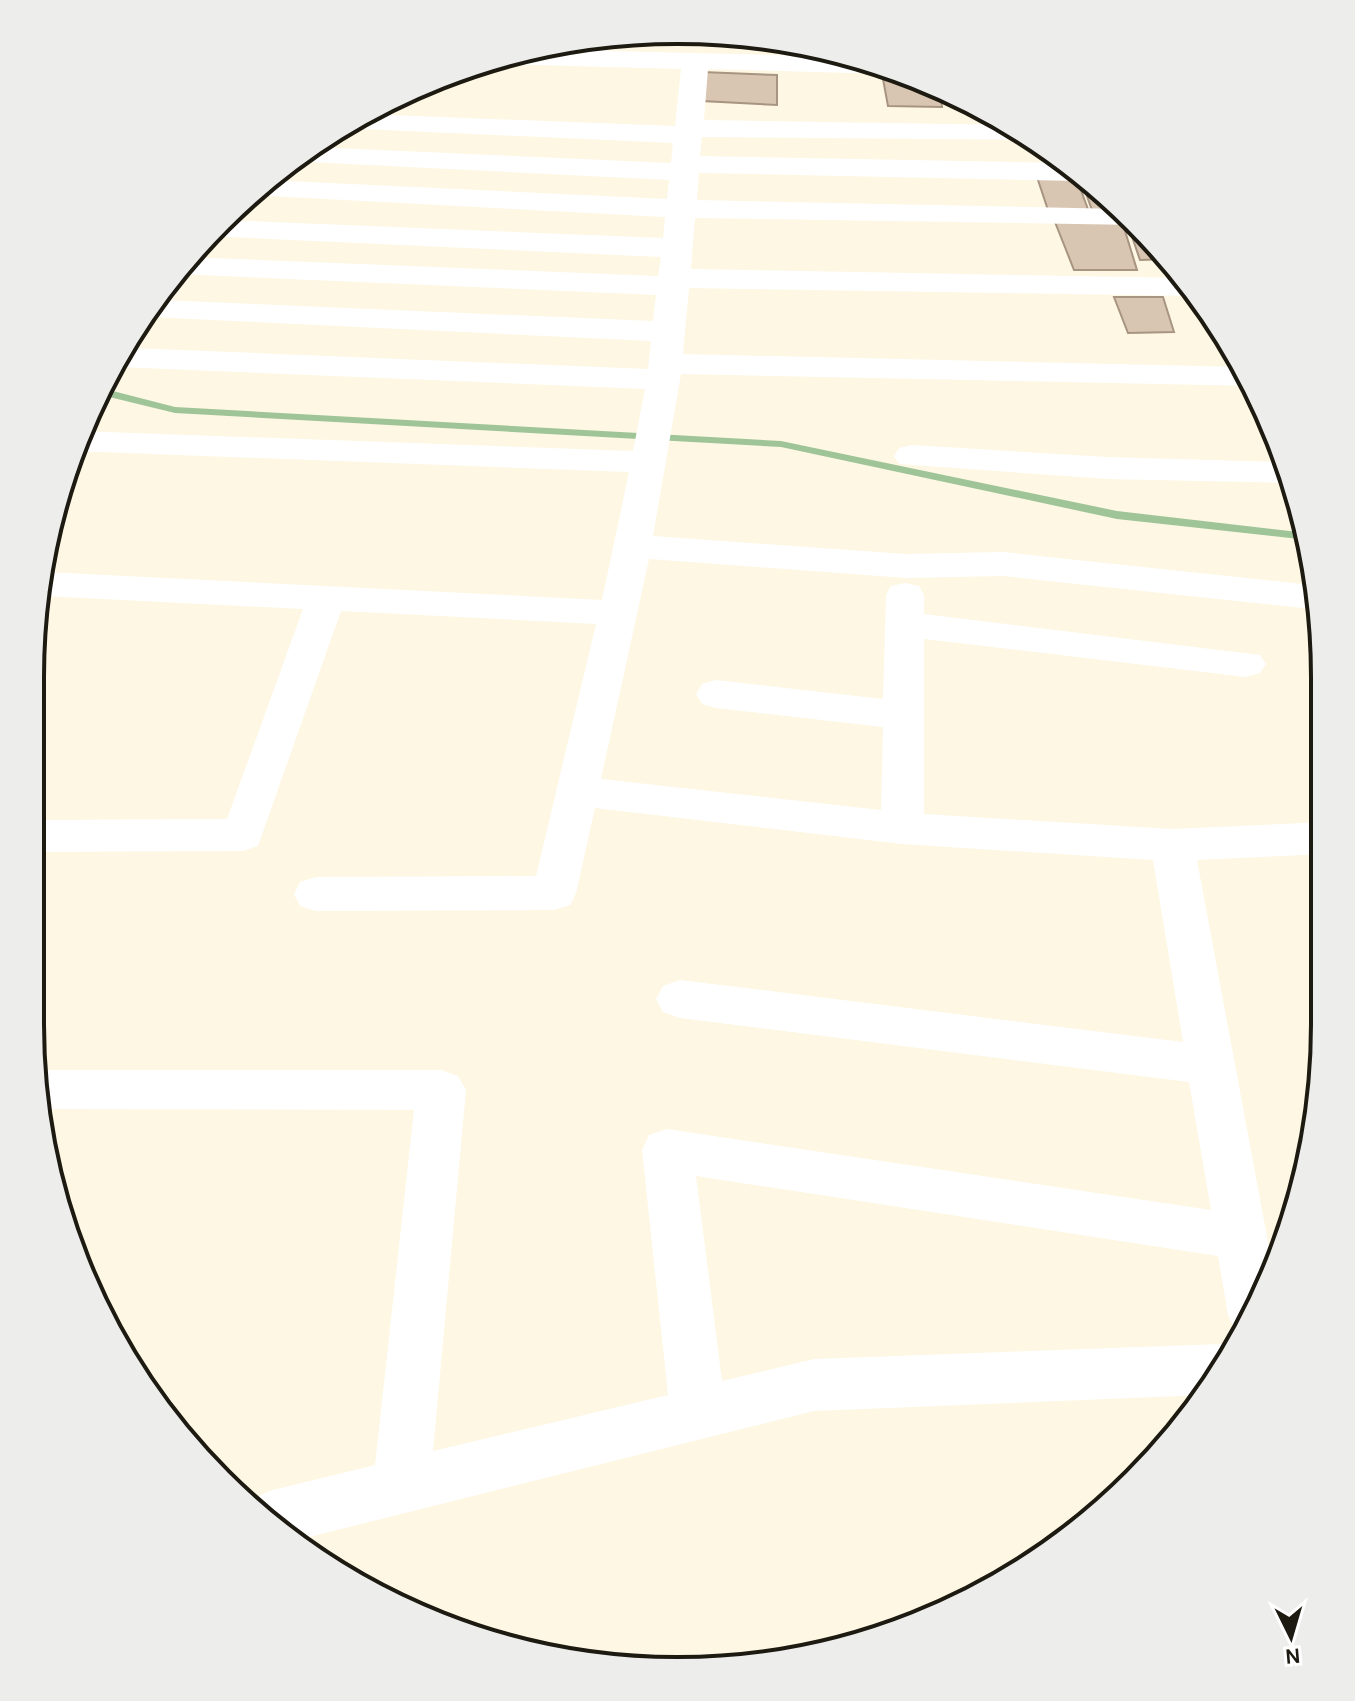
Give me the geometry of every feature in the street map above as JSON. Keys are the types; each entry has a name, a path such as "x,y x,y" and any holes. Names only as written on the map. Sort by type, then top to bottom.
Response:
{"street":[{"path":"547,58 838,65"},
{"path":"316,894 554,893 633,546 666,359 695,63"},
{"path":"371,124 687,150 1057,171"},
{"path":"321,155 687,150 1004,135"},
{"path":"275,189 681,209 1112,218"},
{"path":"230,230 675,271"},
{"path":"196,266 675,271 1176,287"},
{"path":"162,310 666,359"},
{"path":"131,358 666,359 1235,377"},
{"path":"90,441 649,449"},
{"path":"912,456 1107,468 1277,473"},
{"path":"633,546 906,566 1003,564 1306,596"},
{"path":"902,828 906,566"},
{"path":"51,584 618,613"},
{"path":"44,836 243,835 326,598"},
{"path":"904,624 1246,664"},
{"path":"716,694 904,715"},
{"path":"577,791 902,828 1172,845 1311,839"},
{"path":"1172,845 1251,1293"},
{"path":"680,999 1210,1065"},
{"path":"47,1089 441,1090 401,1487"},
{"path":"698,1414 667,1150 1241,1237"},
{"path":"280,1516 814,1385 1207,1370"}],"building":[{"path":"702,72 777,75 777,105 702,101"},
{"path":"883,79 941,102 942,107 888,106"},
{"path":"1036,174 1063,175 1081,189 1089,212 1049,213"},
{"path":"1086,194 1107,213 1093,213"},
{"path":"1116,221 1125,230 1137,270 1074,270 1055,222"},
{"path":"1132,238 1154,260 1140,260"},
{"path":"1114,297 1163,297 1174,332 1128,333"}],"waterway":[{"path":"111,394 175,410 781,444 1117,515 1294,536"}]}
